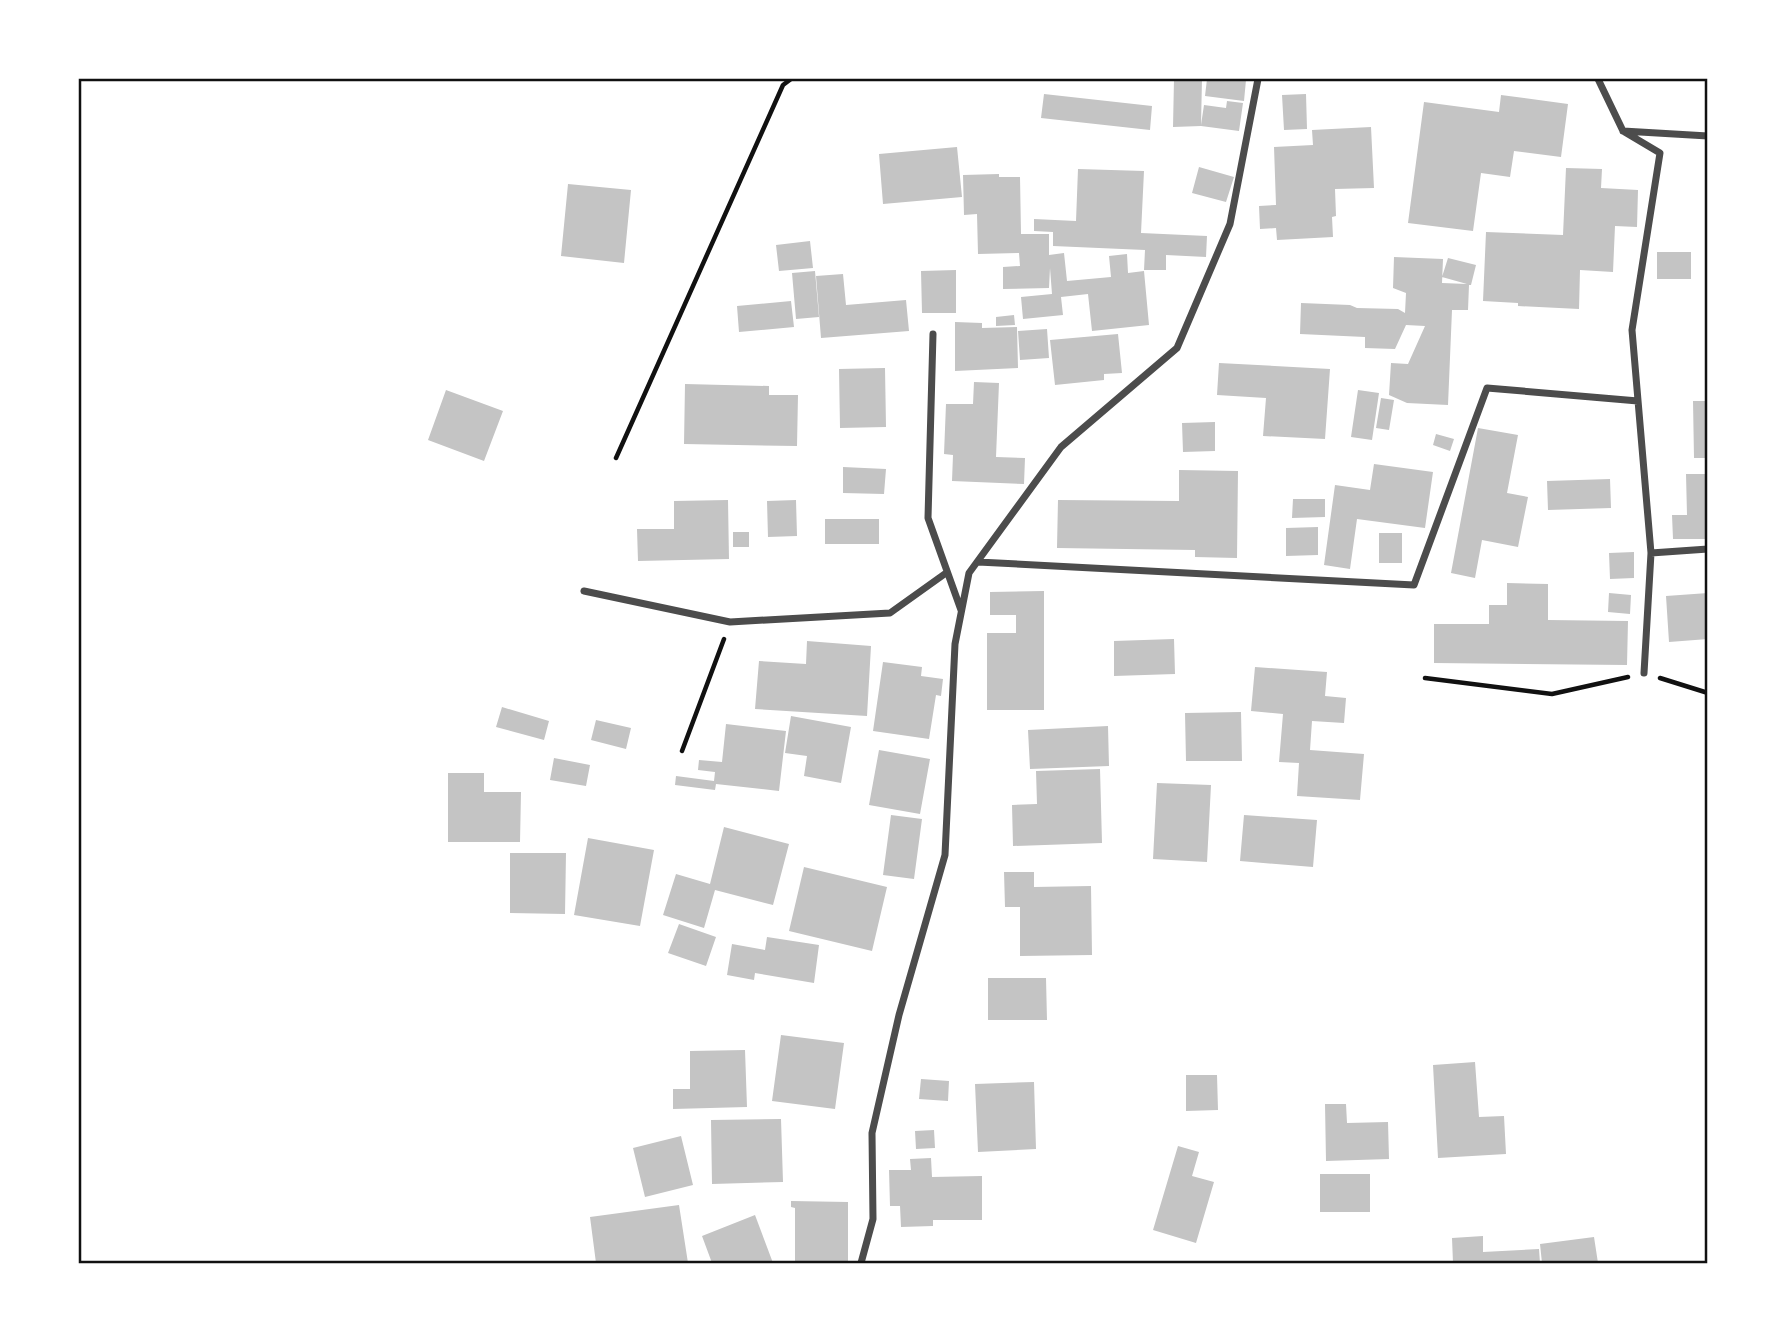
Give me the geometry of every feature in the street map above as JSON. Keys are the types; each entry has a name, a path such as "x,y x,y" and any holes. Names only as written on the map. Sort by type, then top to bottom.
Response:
{"street":[{"path":"861,1263 873,1219 872,1133 899,1015 945,855 955,644 969,573 1061,447 1177,348 1230,224 1258,79"},
{"path":"1598,79 1623,131 1660,153 1632,330 1650,553 1644,673"},
{"path":"1623,131 1708,136"},
{"path":"933,334 928,518 962,611"},
{"path":"978,562 1414,585 1487,388 1638,401"},
{"path":"1650,553 1708,549"},
{"path":"584,591 730,622 890,613 946,573"}],"path":[{"path":"616,458 783,85 791,79"},
{"path":"682,751 730,622"},
{"path":"1425,678 1552,694 1644,673 1708,693"}],"building":[{"path":"1174,79 1202,79 1201,125 1204,105 1226,108 1227,101 1243,103 1239,131 1201,126 1173,127"},
{"path":"1207,79 1246,80 1244,101 1205,96"},
{"path":"1044,94 1152,106 1150,130 1041,118"},
{"path":"1306,94 1307,129 1284,130 1282,95"},
{"path":"1501,95 1568,104 1561,157 1514,151 1510,177 1481,173 1473,231 1408,223 1424,102 1499,112"},
{"path":"1371,127 1374,188 1335,189 1336,216 1332,217 1333,237 1277,240 1276,228 1260,229 1259,206 1276,205 1274,147 1313,145 1312,130"},
{"path":"957,147 962,197 883,204 879,154"},
{"path":"1199,167 1234,177 1226,202 1192,193"},
{"path":"1566,168 1602,169 1601,188 1638,190 1637,227 1615,226 1613,272 1580,270 1579,309 1483,301 1486,232 1563,235"},
{"path":"1078,169 1144,171 1141,233 1207,236 1206,257 1166,255 1166,270 1144,270 1145,250 1053,246 1053,232 1034,231 1034,219 1076,221"},
{"path":"999,174 999,177 1020,177 1021,234 1049,234 1049,255 1064,253 1067,281 1111,277 1109,256 1127,254 1128,273 1144,271 1149,325 1092,331 1088,294 1061,297 1063,315 1023,319 1021,297 1052,294 1050,268 1049,288 1003,289 1003,267 1020,266 1019,253 978,254 977,214 964,215 963,175"},
{"path":"568,184 631,190 624,263 561,256"},
{"path":"810,241 813,268 779,271 776,245"},
{"path":"1657,252 1691,252 1691,279 1657,279"},
{"path":"1394,257 1443,259 1442,276 1448,258 1476,265 1469,285 1468,310 1452,310 1448,405 1407,403 1389,395 1391,363 1408,364 1425,326 1406,325 1395,349 1365,348 1365,337 1300,334 1301,303 1398,309 1405,313 1406,293 1393,288","holes":["1442,277 1467,284 1442,283"]},
{"path":"956,270 956,313 922,313 921,271"},
{"path":"815,271 819,317 796,319 792,273"},
{"path":"843,274 846,305 906,300 909,331 821,338 816,276"},
{"path":"791,301 794,327 739,332 737,306"},
{"path":"1014,315 1015,325 996,326 996,317"},
{"path":"955,322 982,323 982,328 1017,327 1018,368 955,371"},
{"path":"1047,329 1049,358 1020,360 1018,331"},
{"path":"1118,334 1122,373 1104,374 1104,380 1055,385 1050,340"},
{"path":"1219,363 1330,369 1325,439 1263,436 1266,398 1217,395"},
{"path":"885,368 886,427 840,428 839,369"},
{"path":"974,382 999,383 996,457 1025,458 1024,484 952,481 953,455 944,454 946,404 973,404"},
{"path":"685,384 769,386 769,395 798,395 797,446 684,444"},
{"path":"446,390 503,411 484,461 428,440"},
{"path":"1358,390 1379,393 1372,440 1351,437"},
{"path":"1381,398 1394,400 1389,430 1376,428"},
{"path":"1693,401 1708,401 1708,458 1694,458"},
{"path":"1215,422 1215,451 1183,452 1182,423"},
{"path":"1478,428 1518,435 1507,493 1528,497 1518,547 1482,540 1475,578 1451,573"},
{"path":"1436,434 1454,439 1450,451 1433,445"},
{"path":"1374,464 1433,472 1425,528 1357,519 1350,569 1324,565 1335,485 1370,490"},
{"path":"843,467 886,469 884,494 843,493"},
{"path":"1179,470 1238,471 1237,558 1195,557 1195,550 1057,548 1058,500 1179,501"},
{"path":"1686,474 1708,474 1708,539 1673,539 1672,515 1687,515"},
{"path":"1610,479 1611,508 1548,510 1547,481"},
{"path":"1293,499 1325,499 1325,517 1292,518"},
{"path":"728,500 729,559 638,561 637,529 674,529 674,501"},
{"path":"796,500 797,536 768,537 767,501"},
{"path":"825,519 879,519 879,544 825,544"},
{"path":"1318,527 1318,555 1286,556 1286,528"},
{"path":"733,532 749,532 749,547 733,547"},
{"path":"1379,533 1402,533 1402,563 1379,563"},
{"path":"1634,552 1634,578 1610,579 1609,553"},
{"path":"1507,583 1548,584 1548,620 1628,621 1627,665 1434,663 1434,624 1489,624 1489,605 1507,605"},
{"path":"1044,591 1044,710 987,710 987,633 1016,633 1016,615 990,615 990,592"},
{"path":"1609,593 1631,595 1630,614 1608,612"},
{"path":"1708,593 1708,639 1669,642 1666,596"},
{"path":"1174,639 1175,674 1114,676 1114,641"},
{"path":"807,641 871,646 867,716 755,709 759,661 806,664"},
{"path":"883,662 922,667 921,676 943,679 941,696 936,695 929,739 873,731"},
{"path":"1255,667 1327,672 1325,696 1346,698 1344,723 1312,721 1310,750 1364,754 1360,800 1297,796 1299,763 1279,762 1283,714 1251,711"},
{"path":"502,707 549,721 544,740 496,727"},
{"path":"1241,712 1242,761 1186,761 1185,713"},
{"path":"791,716 851,727 841,783 804,776 807,756 785,753"},
{"path":"596,720 631,728 626,749 591,740"},
{"path":"726,724 786,731 779,791 716,784 715,790 675,785 676,776 714,781 715,772 698,770 699,760 722,762"},
{"path":"1108,726 1109,766 1030,769 1028,730"},
{"path":"879,750 930,759 920,814 869,805"},
{"path":"554,758 590,765 586,786 550,780"},
{"path":"1100,769 1102,843 1013,846 1012,805 1037,804 1036,771"},
{"path":"448,773 484,773 484,792 521,792 520,842 448,842"},
{"path":"1157,783 1211,785 1207,862 1153,859"},
{"path":"891,815 922,819 914,879 883,875"},
{"path":"1244,815 1317,820 1313,867 1240,861"},
{"path":"724,827 789,844 773,905 715,890 704,928 663,915 676,874 710,884"},
{"path":"588,838 654,850 640,926 574,915"},
{"path":"510,853 566,853 565,914 510,913"},
{"path":"804,867 887,887 872,951 789,931"},
{"path":"1004,872 1034,872 1034,887 1091,886 1092,955 1020,956 1020,907 1005,907"},
{"path":"679,924 716,937 706,966 668,953"},
{"path":"767,937 819,945 814,983 755,973 754,980 727,975 732,944 765,950"},
{"path":"988,978 1046,978 1047,1020 988,1020"},
{"path":"781,1035 844,1043 835,1109 772,1101"},
{"path":"745,1050 747,1107 673,1109 673,1089 690,1089 690,1051"},
{"path":"1475,1062 1479,1117 1504,1116 1506,1154 1438,1158 1433,1065"},
{"path":"1186,1075 1217,1075 1218,1110 1186,1111"},
{"path":"921,1079 949,1081 948,1101 919,1099"},
{"path":"1034,1082 1036,1149 978,1152 975,1084"},
{"path":"1325,1104 1346,1104 1347,1123 1388,1122 1389,1159 1326,1161"},
{"path":"781,1119 783,1182 712,1184 711,1120"},
{"path":"934,1130 935,1148 916,1149 915,1131"},
{"path":"681,1136 693,1185 645,1197 633,1148"},
{"path":"1178,1146 1199,1152 1192,1176 1214,1182 1196,1243 1153,1230"},
{"path":"931,1158 932,1177 982,1176 982,1220 933,1220 933,1226 901,1227 900,1206 890,1206 889,1170 911,1170 910,1159"},
{"path":"1320,1174 1370,1174 1370,1212 1320,1212"},
{"path":"791,1201 848,1202 848,1263 795,1263 795,1208 791,1207"},
{"path":"679,1205 688,1263 596,1263 590,1217"},
{"path":"755,1215 773,1263 712,1263 702,1236"},
{"path":"1483,1236 1483,1252 1539,1249 1540,1263 1453,1263 1452,1238"},
{"path":"1594,1237 1598,1263 1542,1263 1540,1244"}]}
